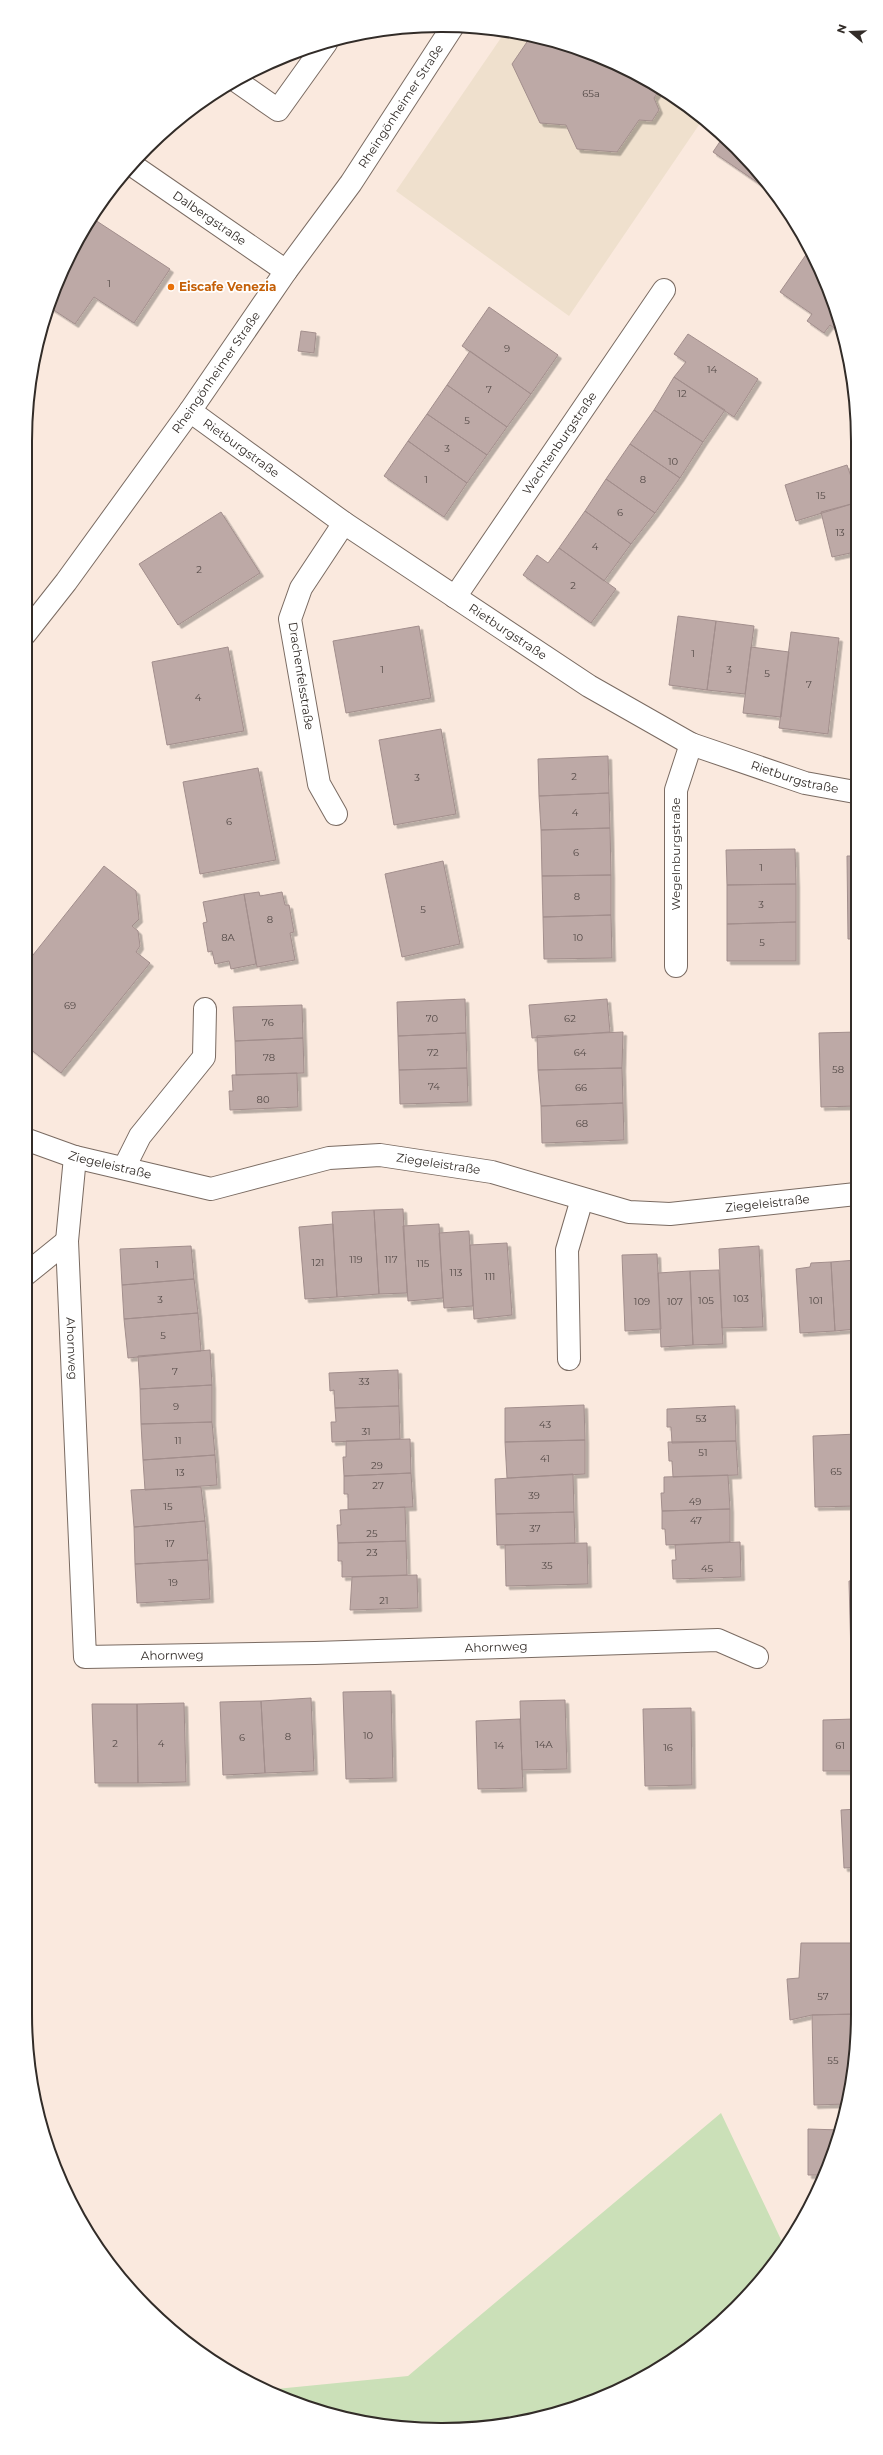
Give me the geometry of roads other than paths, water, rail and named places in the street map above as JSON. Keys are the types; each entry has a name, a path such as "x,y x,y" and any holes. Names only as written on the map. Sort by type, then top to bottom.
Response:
{"street":[{"name":"Rheingönheimer Straße","path":"32,625 66,582 190,411 286,271 351,183 449,32"},
{"path":"241,84 278,110 320,51"},
{"name":"Dalbergstraße","path":"139,166 286,271"},
{"name":"Wachtenburgstraße","path":"456,597 664,290"},
{"name":"Rietburgstraße","path":"190,411 344,523 589,686 691,744 805,783 851,791"},
{"name":"Drachenfelsstraße","path":"336,814 319,784 290,619 301,588 344,523"},
{"name":"Wegelnburgstraße","path":"676,966 676,790 691,744"},
{"path":"124,1168 140,1136 204,1057 205,1009"},
{"name":"Ziegeleistraße","path":"32,1142 75,1157 211,1188 329,1158 380,1155 492,1172 629,1212 670,1214 851,1195"},
{"name":"Ahornweg","path":"75,1157 67,1241 85,1657 354,1652 718,1640 757,1657"},
{"path":"569,1359 567,1250 582,1199"},
{"path":"32,1269 67,1241"}],"place":[{"name":"Eiscafe Venezia","path":"171,287"}]}
